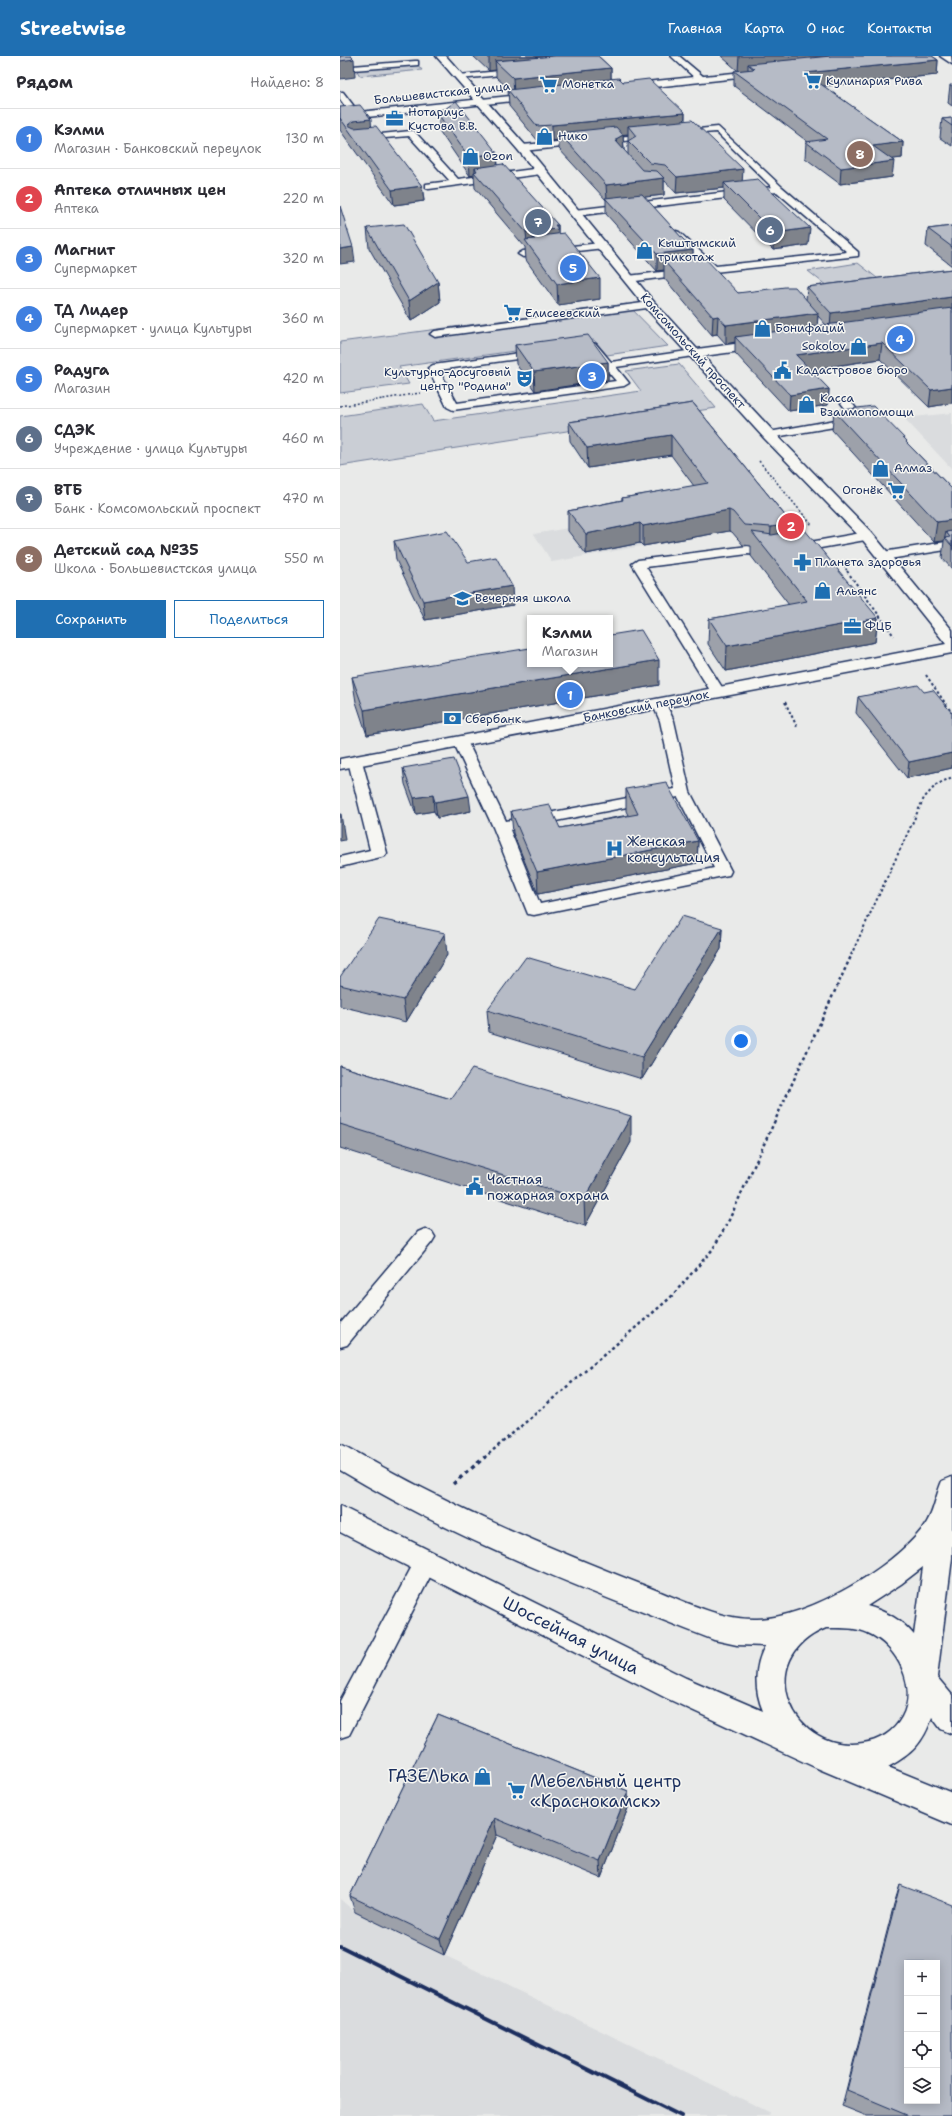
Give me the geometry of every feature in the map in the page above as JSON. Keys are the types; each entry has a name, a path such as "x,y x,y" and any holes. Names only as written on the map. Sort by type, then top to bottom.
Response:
{"street":[{"name":"Комсомольский проспект","path":"441,56 522,148 600,246 650,305 769,435 867,536 952,640"},
{"path":"945,56 952,60"},
{"path":"616,88 772,72"},
{"name":"Большевистская улица","path":"340,117 546,96"},
{"path":"694,354 774,342"},
{"name":"Банковский переулок","path":"347,762 952,648"},
{"path":"340,1456 378,1480 426,1506 492,1537 714,1626 736,1633 759,1634 779,1631 815,1619 851,1614 876,1622 897,1636 913,1657 922,1681 952,1719"},
{"path":"943,1520 926,1546 907,1564 873,1587 815,1619 785,1639 774,1658 770,1681 775,1705 786,1727 817,1751 854,1760 878,1756 899,1744 914,1726 922,1702 922,1681 943,1520 952,1489"},
{"name":"Шоссейная улица","path":"340,1518 676,1688 952,1809"}],"lane":[{"path":"675,56 701,79"},
{"path":"340,70 415,63"},
{"path":"459,77 530,70"},
{"path":"340,94 356,115"},
{"path":"628,279 855,254 779,189 718,129 672,134"},
{"path":"355,139 411,134 456,182"},
{"path":"522,148 657,135"},
{"path":"619,139 627,148"},
{"path":"429,186 541,171"},
{"path":"574,213 779,189"},
{"path":"670,193 678,202"},
{"path":"649,204 659,215"},
{"path":"669,226 688,247 714,269 723,279"},
{"path":"523,254 600,246"},
{"path":"435,334 650,305"},
{"path":"592,346 610,365 624,383 453,408 433,368 592,346"},
{"path":"610,365 694,354"},
{"path":"769,435 860,420 846,403"},
{"path":"718,692 638,564 748,550 770,553 867,536"},
{"path":"883,556 952,545"},
{"path":"460,741 501,827 534,910 724,871 683,792 668,721 659,703"},
{"path":"340,862 379,853 347,762"},
{"path":"501,827 683,792"},
{"path":"340,1339 425,1237"},
{"path":"340,1726 426,1562"}],"path":[{"path":"340,406 443,389"},
{"path":"909,656 928,678 952,713"},
{"path":"785,702 798,729"},
{"path":"448,1488 670,1298 713,1249 729,1220 924,798 931,788 952,777"}],"shaded area":[{"path":"417,64 422,70 360,76 356,69"},
{"path":"858,263 882,282 832,290 808,271"},
{"path":"627,304 668,346 607,355 594,340 399,367 409,384 340,393 340,342"},
{"path":"679,364 716,408 340,466 340,416 423,404 433,421 641,391 626,371"},
{"path":"952,413 952,469 904,418"},
{"path":"666,511 687,538 552,562 534,534"},
{"path":"340,1899 355,1912 769,2112 768,2116 340,2116"}],"building":[{"path":"340,56 351,56 354,59 340,61"},
{"path":"555,56 598,56 611,68 513,78 495,61"},
{"path":"831,56 932,56 938,60 805,73 903,142 873,146 894,161 841,168 806,142 827,139 734,71 754,69 748,64"},
{"path":"619,78 623,82 649,79 685,113 537,126 508,90"},
{"path":"456,101 497,153 469,157 438,114"},
{"path":"360,105 371,119 353,121 348,125 354,128 376,126 422,186 392,190 340,118 340,107"},
{"path":"952,118 952,126 942,119"},
{"path":"692,120 743,169 677,177 665,165 650,163 628,141 636,136 628,126"},
{"path":"616,127 623,135 616,139 616,141 642,170 657,171 664,178 606,185 559,133"},
{"path":"503,164 558,225 555,225 558,229 526,232 474,172 477,171 475,168"},
{"path":"758,179 810,228 774,233 724,183"},
{"path":"642,194 693,250 657,254 605,198"},
{"path":"340,206 353,247 340,249"},
{"path":"404,224 438,282 409,301 367,228"},
{"path":"952,226 952,247 928,229"},
{"path":"564,233 600,278 557,284 525,240 535,239 533,237"},
{"path":"704,257 738,293 795,287 818,313 726,325 718,316 713,317 664,261"},
{"path":"952,269 952,297 831,313 807,287"},
{"path":"952,308 952,387 931,390 882,343 796,355 829,389 790,395 735,337"},
{"path":"588,335 608,362 534,372 515,345"},
{"path":"693,403 792,524 771,527 744,525 733,512 729,510 643,526 640,523 586,534 568,511 623,500 622,498 708,483 671,435 587,448 569,422"},
{"path":"873,406 952,489 952,520 937,522 834,411"},
{"path":"804,529 878,618 727,646 709,619 807,601 752,532 772,535"},
{"path":"447,531 468,562 496,557 512,586 423,601 394,541"},
{"path":"952,531 952,546 945,538 950,537 946,532"},
{"path":"641,630 659,660 364,710 352,677 527,648 527,667 613,667 613,635"},
{"path":"918,685 924,692 933,690 952,713 952,753 909,762 858,697"},
{"path":"454,759 469,796 435,802 433,795 414,798 403,768"},
{"path":"666,782 698,841 537,872 511,811 549,804 560,828 638,814 626,789"},
{"path":"682,916 722,928 642,1057 487,1010 526,957 635,989"},
{"path":"379,919 445,933 403,1000 340,985 340,977"},
{"path":"340,1066 451,1099 472,1069 631,1116 584,1200 340,1124"},
{"path":"438,1715 628,1791 600,1861 494,1818 440,1939 350,1896"},
{"path":"900,1885 952,1905 952,2116 909,2116 847,2090"}],"railway":[{"path":"340,1946 681,2116"}],"place":[{"name":"Кулинария Рива","path":"813,81"},
{"name":"Монетка","path":"549,84"},
{"name":"Нотариус Кустова В.В.","path":"395,119"},
{"name":"Нико","path":"545,136"},
{"name":"Детский сад №35","path":"860,154"},
{"name":"Ozon","path":"470,156"},
{"name":"ВТБ","path":"538,222"},
{"name":"СДЭК","path":"770,230"},
{"name":"Кыштымский трикотаж","path":"645,250"},
{"name":"Радуга","path":"573,268"},
{"name":"Елисеевский","path":"512,313"},
{"name":"Бонифаций","path":"762,328"},
{"name":"ТД Лидер","path":"900,339"},
{"name":"Sokolov","path":"859,346"},
{"name":"Кадастровое бюро","path":"783,370"},
{"name":"Магнит","path":"592,376"},
{"name":"Культурно-досуговый центр \"Родина\"","path":"524,379"},
{"name":"Касса Взаимопомощи","path":"807,405"},
{"name":"Алмаз","path":"881,468"},
{"name":"Огонёк","path":"896,490"},
{"name":"Аптека отличных цен","path":"791,526"},
{"name":"Планета здоровья","path":"802,562"},
{"name":"Альянс","path":"823,591"},
{"name":"Вечерняя школа","path":"462,598"},
{"name":"ФЦБ","path":"852,626"},
{"name":"Кэлми","path":"570,695"},
{"name":"Сбербанк","path":"452,719"},
{"name":"Женская консультация","path":"614,849"},
{"name":"Частная пожарная охрана","path":"474,1187"},
{"name":"ГАЗЕЛЬка","path":"482,1776"},
{"name":"Мебельный центр «Краснокамск»","path":"517,1791"}]}
